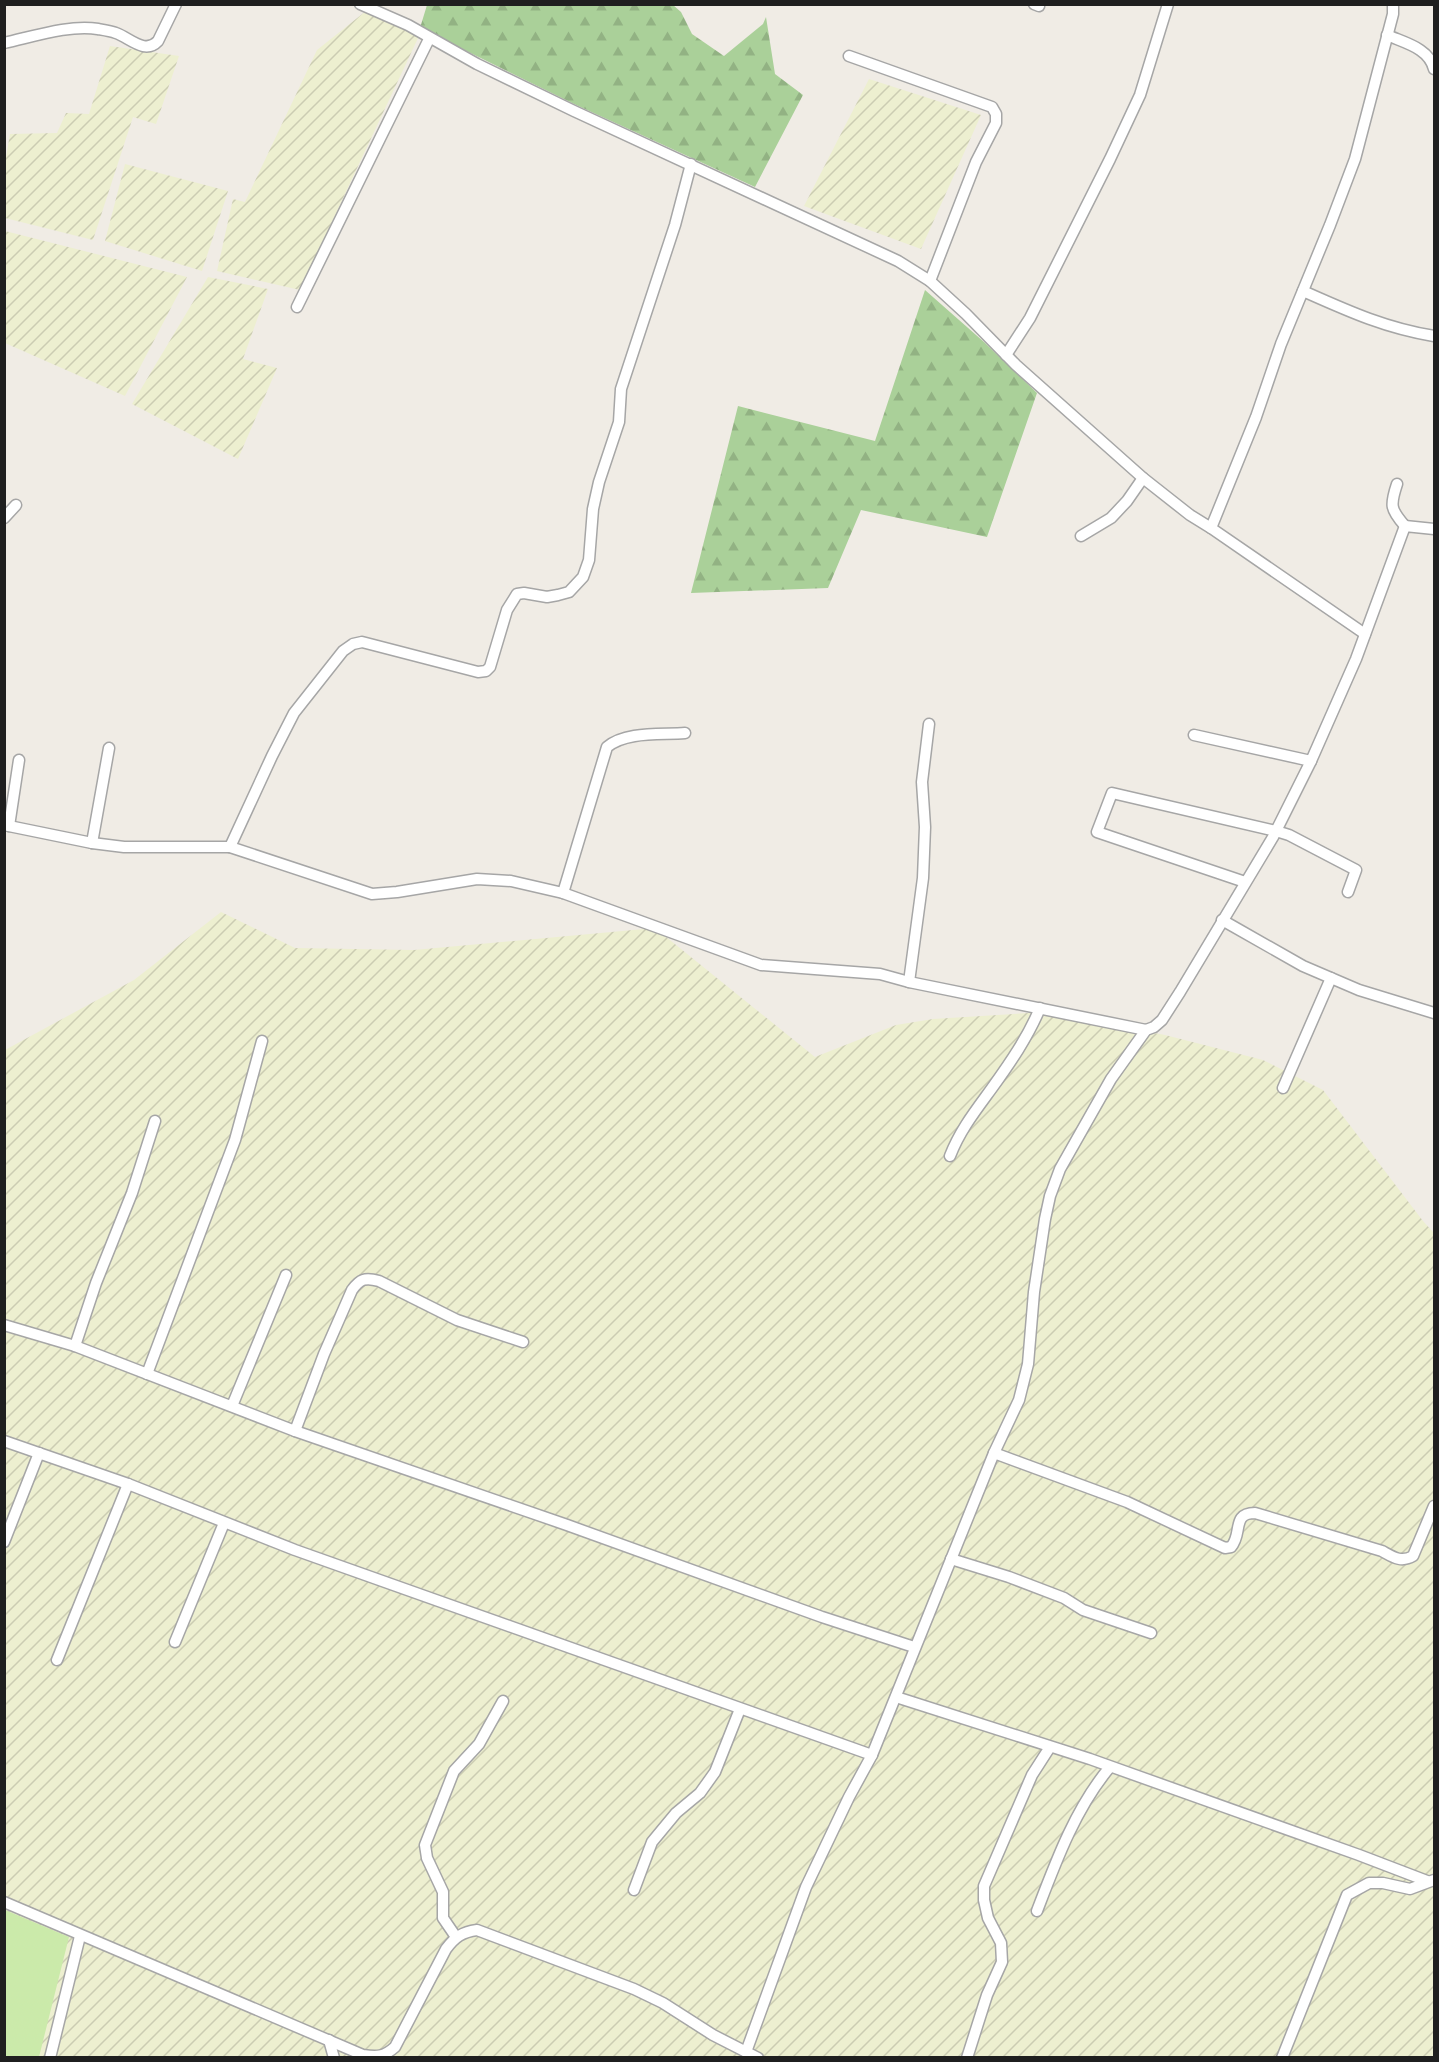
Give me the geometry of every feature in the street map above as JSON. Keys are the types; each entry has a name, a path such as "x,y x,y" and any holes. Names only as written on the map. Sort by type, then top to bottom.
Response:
{"street":[{"path":"4,43 88,27 116,33 130,42 147,47 154,46 176,4"},
{"path":"360,4 408,25 429,39 477,64 898,261 930,280 1005,355 1143,478 1190,515 1365,634"},
{"path":"1005,355 1030,318 1140,95 1168,4"},
{"path":"1211,528 1355,159 1393,14 1393,4"},
{"path":"1387,35 1425,52 1434,69"},
{"path":"297,307 429,39"},
{"path":"849,56 992,107 996,114 996,123 976,162 930,280"},
{"path":"230,848 294,713 343,651 352,644 362,642 478,672 486,671 490,667 507,610 517,594 524,592 547,597 558,596 569,592 583,577 589,560 593,509 599,482 619,422 621,389 675,225 691,164"},
{"path":"1303,291 1364,318 1404,331 1434,336"},
{"path":"1081,536 1111,518 1123,506 1143,478"},
{"path":"1397,484 1391,508 1394,514 1405,526 1434,529"},
{"path":"4,518 16,505"},
{"path":"18,760 7,826 124,848 230,848 372,894 477,879 511,881 563,893 761,965 880,974 909,982 1146,1030 1162,1020 1276,831 1311,761 1356,659 1405,526"},
{"path":"909,982 923,879 925,828 922,782 929,724"},
{"path":"563,893 607,747 615,740 629,737 685,733"},
{"path":"1194,735 1311,761"},
{"path":"92,843 109,748"},
{"path":"1245,882 1097,832 1112,793 1289,835 1356,870 1348,892"},
{"path":"1222,920 1303,966 1359,990 1434,1013"},
{"path":"1283,1088 1331,978"},
{"path":"950,1156 957,1137 1018,1051 1041,1008"},
{"path":"746,2052 806,1887 872,1755 994,1453 1019,1400 1028,1364 1034,1292 1050,1196 1060,1169 1111,1079 1146,1030"},
{"path":"147,1374 234,1140 262,1041"},
{"path":"75,1346 96,1283 132,1192 154,1122"},
{"path":"232,1406 286,1275"},
{"path":"295,1431 324,1354 352,1290 359,1281 368,1278 379,1281 457,1320 523,1342"},
{"path":"4,1325 75,1346 295,1431 567,1525 822,1617 914,1647"},
{"path":"4,1441 128,1484 224,1523 872,1755"},
{"path":"4,1542 39,1453"},
{"path":"994,1453 1127,1503 1225,1548 1231,1547 1235,1542 1241,1517 1246,1513 1255,1513 1406,1560 1413,1556 1434,1506"},
{"path":"57,1660 128,1484"},
{"path":"175,1642 224,1523"},
{"path":"951,1559 1009,1576 1064,1598 1083,1610 1151,1633"},
{"path":"896,1697 1110,1767 1431,1881"},
{"path":"456,1937 443,1918 443,1892 427,1858 425,1845 454,1770 479,1744 502,1701"},
{"path":"633,1890 652,1842 676,1813 700,1793 715,1773 740,1709"},
{"path":"967,2058 987,1995 1002,1962 1001,1943 988,1918 984,1886 1032,1775 1050,1747"},
{"path":"1038,1911 1076,1820 1093,1786 1110,1767"},
{"path":"1282,2058 1347,1895 1369,1882 1410,1889 1431,1881"},
{"path":"4,1902 363,2055 387,2056 395,2048 446,1948 456,1937 465,1932 477,1930 634,1989 663,2003 713,2035 758,2058"},
{"path":"50,2058 80,1936"},
{"path":"329,2040 333,2058"}],"green space":[{"path":"427,5 673,5 681,12 692,34 724,56 763,24 766,17 775,74 803,95 755,187 574,104 420,28"},
{"path":"366,11 419,36 300,290 217,271 233,199 245,202 317,50"},
{"path":"110,46 179,56 156,124 133,117 93,240 5,218 5,163 10,134 57,133 66,113 89,114"},
{"path":"869,79 981,115 921,249 804,206"},
{"path":"125,164 228,191 202,271 105,241"},
{"path":"5,231 187,277 125,396 5,343"},
{"path":"208,277 268,289 243,359 277,368 238,459 132,404"},
{"path":"925,290 1037,393 987,537 861,510 828,588 691,593 738,406 875,441"},
{"path":"221,912 295,948 414,950 655,928 815,1057 896,1025 933,1019 1045,1012 1165,1035 1263,1060 1323,1090 1434,1233 1434,2057 5,2058 5,1050 134,980"},
{"path":"5,1910 69,1937 39,2057 5,2057"}]}
